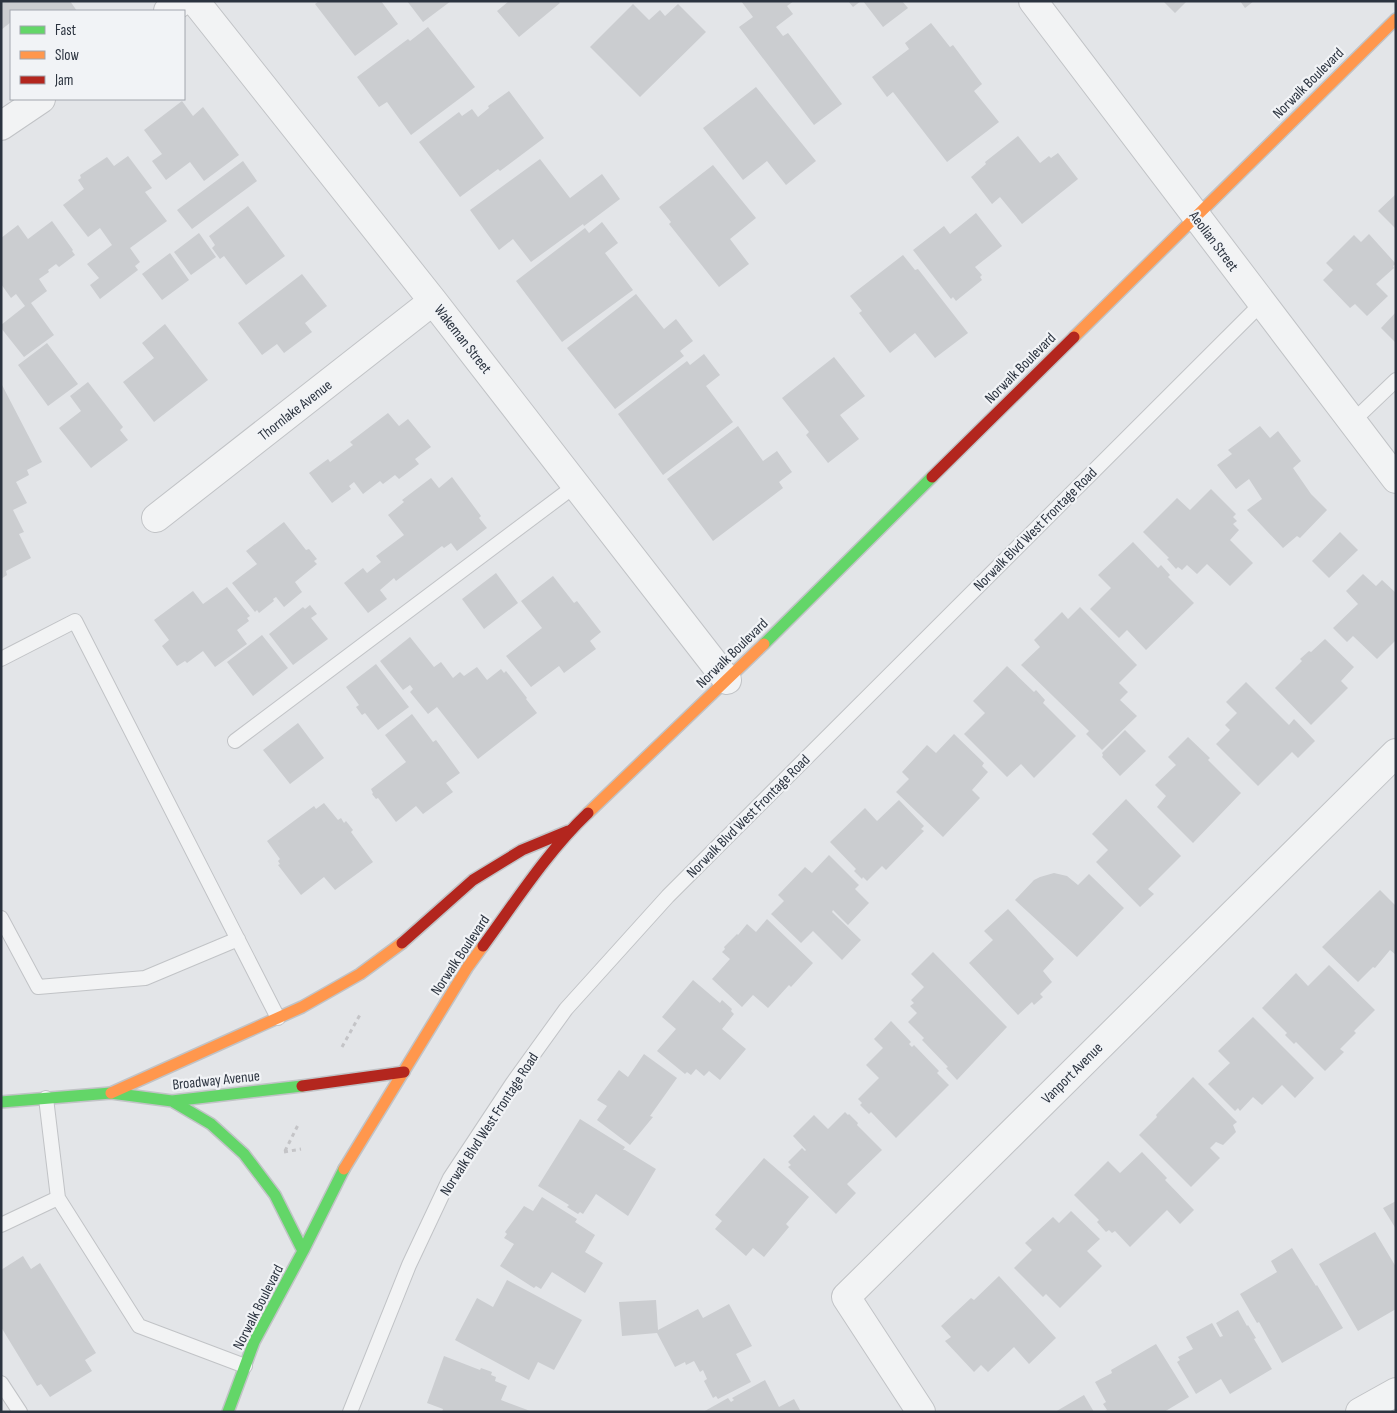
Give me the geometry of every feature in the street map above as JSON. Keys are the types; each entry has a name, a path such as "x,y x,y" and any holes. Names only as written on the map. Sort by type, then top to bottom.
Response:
{"main road":[{"name":"Norwalk Boulevard","path":"228,1412 254,1342 303,1251 342,1172 467,968 535,874 569,831 727,680 1396,19"},
{"path":"111,1094 302,1007 360,974 404,942 473,880 522,850 569,831"},
{"name":"Broadway Avenue","path":"6,1102 111,1094 172,1101 404,1072"},
{"path":"172,1101 212,1124 244,1154 275,1195 303,1251"}],"street":[{"path":"169,10 182,1"},
{"name":"Wakeman Street","path":"195,1 433,301 727,680"},
{"name":"Aeolian Street","path":"1033,1 1396,479"},
{"path":"1,126 40,100"},
{"name":"Thornlake Avenue","path":"156,518 433,301"},
{"name":"Vanport Avenue","path":"921,1412 846,1297 1396,753"},
{"path":"1360,1412 1396,1392"}],"lane":[{"name":"Norwalk Blvd West Frontage Road","path":"350,1412 409,1265 450,1178 512,1084 566,1009 668,896 1262,303"},
{"path":"1352,422 1396,380"},
{"path":"235,741 576,485"},
{"path":"1,660 75,621 278,1018"},
{"path":"1,918 38,987 145,978 238,939"},
{"path":"1,1084 6,1102"},
{"path":"46,1098 58,1198 139,1326 245,1366"},
{"path":"1,1225 58,1198"},
{"path":"1,1383 20,1412"}],"path":[{"path":"340,1051 361,1012"},
{"path":"285,1152 298,1125"}],"building":[{"path":"1,1 70,1 76,10 10,10 10,23 1,30"},
{"path":"319,1 381,1 398,24 355,56 315,4"},
{"path":"407,1 451,1 423,22"},
{"path":"509,1 558,1 560,3 519,37 497,11"},
{"path":"741,1 794,1 787,6 793,14 776,27 783,36 788,33 842,104 814,125 739,27 753,17"},
{"path":"848,1 861,1 853,7"},
{"path":"863,1 902,1 908,8 883,27"},
{"path":"1163,1 1187,1 1175,13"},
{"path":"1240,1 1254,1 1245,8"},
{"path":"633,4 649,20 660,10 665,16 678,4 706,32 640,97 590,47"},
{"path":"931,23 950,47 953,45 982,84 974,91 999,122 947,162 893,92 887,97 872,77 909,49 905,43"},
{"path":"428,27 475,87 411,135 387,102 379,107 357,77 408,39 410,41"},
{"path":"756,87 816,161 786,185 767,161 743,180 703,128"},
{"path":"509,91 544,138 500,171 498,169 460,197 419,142 459,112 462,116 472,109 478,117 489,108 488,106"},
{"path":"182,101 193,116 203,107 239,155 204,181 190,162 166,180 152,161 162,154 144,130"},
{"path":"1018,136 1040,163 1049,156 1051,158 1058,153 1078,179 1022,224 1000,197 992,204 971,177 986,164 985,162"},
{"path":"128,156 152,188 145,192 167,221 130,248 140,262 135,266 138,270 100,299 90,285 99,278 87,264 112,245 100,228 88,237 63,205 84,189 78,180 81,178 80,175 107,157 114,166"},
{"path":"540,159 570,198 602,174 620,199 531,262 513,239 499,250 470,210"},
{"path":"243,161 257,181 192,229 177,210"},
{"path":"713,165 756,218 730,239 749,264 719,287 669,224 671,222 659,207"},
{"path":"1396,194 1396,229 1378,211"},
{"path":"248,206 285,256 246,285 224,256 220,259 212,248 215,245 209,236"},
{"path":"976,213 1002,246 975,267 982,275 980,277 982,280 956,301 953,297 951,299 913,250 944,226 950,234"},
{"path":"52,221 75,255 59,267 56,264 39,279 47,291 31,303 54,335 24,357 1,328 1,325 25,306 16,294 11,298 1,284 1,238 18,225 28,239"},
{"path":"602,222 618,243 605,253 633,290 562,342 516,281 585,228 589,233"},
{"path":"199,233 216,257 191,275 174,252"},
{"path":"1369,234 1396,264 1376,284 1388,296 1367,316 1355,304 1350,308 1323,280 1333,270 1326,263 1354,235 1361,242"},
{"path":"170,253 189,280 162,300 142,274"},
{"path":"903,255 915,270 918,269 968,333 935,358 915,333 890,353 859,313 862,311 850,296"},
{"path":"302,274 327,306 305,323 312,332 284,353 277,344 262,355 238,323"},
{"path":"636,294 664,329 676,319 693,341 680,351 684,356 615,409 567,348"},
{"path":"1396,312 1396,343 1381,328"},
{"path":"165,324 208,380 154,422 123,382 154,358 142,343"},
{"path":"47,343 78,384 48,406 18,365"},
{"path":"704,354 720,375 706,386 733,422 663,475 618,414 687,361 690,365"},
{"path":"834,357 865,396 840,415 859,439 828,463 806,435 809,432 782,398"},
{"path":"88,382 123,427 120,430 128,440 91,468 59,428 81,411 70,396"},
{"path":"1,383 42,462 27,470 29,475 16,482 27,503 13,510 24,532 19,534 31,558 6,571 7,575 1,579"},
{"path":"388,413 399,426 408,419 431,447 415,459 419,464 399,479 395,475 383,484 380,481 363,494 354,482 349,486 351,489 332,503 309,473 328,459 330,462 353,445 350,442"},
{"path":"738,426 763,461 777,451 792,472 779,482 783,488 713,541 667,479"},
{"path":"1260,426 1270,438 1278,431 1301,461 1293,468 1311,494 1327,510 1300,538 1297,536 1283,548 1247,510 1262,499 1249,479 1236,489 1217,465 1232,454 1228,450"},
{"path":"452,477 481,516 479,518 487,528 457,551 451,543 444,548 442,546 396,581 394,578 380,590 387,599 368,613 344,583 363,568 367,573 381,562 376,556 404,535 388,515 404,502 402,500 431,478 439,488"},
{"path":"1211,489 1236,514 1233,517 1237,521 1233,524 1239,530 1230,540 1253,563 1230,586 1207,564 1197,574 1187,565 1182,570 1178,567 1176,569 1167,559 1169,558 1143,532 1177,498 1190,510"},
{"path":"284,522 306,550 309,549 317,559 314,561 317,564 295,582 302,592 284,607 276,597 273,599 274,601 259,613 257,610 255,612 232,583 257,564 246,551"},
{"path":"1340,532 1358,550 1329,578 1312,561"},
{"path":"1133,542 1158,568 1161,565 1170,575 1168,577 1194,603 1146,650 1127,630 1119,638 1090,609 1111,588 1098,575"},
{"path":"496,573 518,603 484,629 462,599"},
{"path":"1363,574 1376,586 1382,580 1396,593 1396,640 1377,659 1353,636 1347,642 1333,628 1358,604 1346,591"},
{"path":"553,576 574,603 577,601 601,632 590,641 596,649 564,673 559,666 531,687 506,656 542,628 521,601"},
{"path":"227,587 250,616 247,618 249,621 237,630 247,644 215,667 203,651 187,663 185,661 177,666 162,646 169,640 154,620 193,591 203,604"},
{"path":"310,605 317,614 311,618 328,639 293,665 269,634 303,607 305,609"},
{"path":"1080,607 1137,665 1119,683 1128,692 1120,700 1137,716 1102,750 1086,734 1089,731 1021,665 1040,647 1034,640 1062,612 1068,619"},
{"path":"262,635 288,668 253,696 227,662"},
{"path":"410,637 434,667 441,662 453,678 460,672 464,676 477,667 487,680 501,669 504,673 506,671 537,713 478,759 437,707 428,714 410,692 413,689 410,685 403,690 380,661"},
{"path":"1325,639 1354,667 1341,681 1348,688 1311,725 1275,688 1302,661 1300,659"},
{"path":"376,664 409,707 378,730 365,713 362,715 356,707 359,705 346,687"},
{"path":"1007,666 1034,692 1036,690 1045,700 1043,703 1076,736 1034,778 1021,764 1007,777 964,734 985,713 973,701"},
{"path":"1246,682 1289,725 1294,719 1315,741 1298,758 1292,752 1258,786 1216,744 1230,730 1225,725 1237,713 1226,702"},
{"path":"412,714 433,742 436,740 460,773 446,783 453,792 423,814 416,806 396,822 378,798 376,799 372,794 371,789 406,762 385,735"},
{"path":"298,723 324,758 290,784 263,750"},
{"path":"1125,730 1146,751 1120,776 1102,757 1102,753"},
{"path":"954,734 984,763 982,766 988,772 972,790 980,798 943,837 896,792 909,779 902,772 927,745 936,753"},
{"path":"1188,737 1210,758 1208,760 1241,793 1193,843 1157,807 1166,796 1155,785 1176,765 1168,757"},
{"path":"1126,799 1181,856 1148,889 1154,894 1140,907 1096,862 1108,850 1092,834"},
{"path":"899,800 924,826 921,829 924,831 886,870 882,866 867,881 863,877 862,879 854,871 856,869 830,842 865,808 877,821"},
{"path":"324,803 338,820 341,818 344,823 346,821 353,830 351,832 373,862 335,890 324,877 301,895 278,865 280,864 278,861 280,859 267,841 314,806 316,809"},
{"path":"829,855 859,885 855,889 869,903 848,925 833,910 832,912 861,940 842,960 813,931 801,943 771,914 784,901 778,895 805,867 812,873"},
{"path":"1054,873 1067,876 1078,885 1089,874 1124,908 1077,957 1015,900 1034,880"},
{"path":"1380,890 1396,906 1396,955 1390,950 1375,968 1373,967 1358,982 1322,947"},
{"path":"1008,909 1054,959 1043,971 1052,982 1040,994 1043,997 1034,1005 1032,1002 1018,1015 969,963 993,940 984,931"},
{"path":"767,919 813,963 768,1008 753,995 742,1007 712,979 730,959 722,952 725,949 724,947 747,924 756,932"},
{"path":"933,952 1007,1027 957,1080 946,1068 948,1067 922,1040 924,1038 908,1022 917,1013 910,1006 914,1003 911,1000 924,987 911,974"},
{"path":"1329,965 1375,1010 1354,1031 1356,1033 1340,1049 1344,1052 1325,1071 1296,1042 1294,1044 1285,1035 1287,1033 1262,1008 1296,973 1308,986"},
{"path":"693,980 720,1003 722,1000 732,1009 731,1011 734,1014 722,1029 746,1049 720,1080 709,1071 704,1076 696,1069 691,1075 687,1072 685,1074 657,1051 676,1029 662,1017"},
{"path":"1253,1017 1314,1078 1295,1098 1282,1085 1262,1105 1253,1097 1240,1111 1238,1108 1235,1111 1208,1084 1230,1063 1218,1051"},
{"path":"891,1021 911,1042 909,1044 912,1047 914,1045 939,1071 937,1073 949,1085 896,1138 871,1112 869,1114 860,1105 862,1103 858,1099 879,1078 866,1065 883,1048 874,1039"},
{"path":"644,1054 677,1078 650,1116 653,1117 630,1145 597,1120 607,1106 597,1100 619,1070 628,1077"},
{"path":"1193,1077 1237,1122 1233,1125 1236,1132 1223,1145 1216,1142 1210,1148 1220,1158 1191,1187 1139,1135"},
{"path":"845,1112 858,1123 857,1125 882,1150 847,1184 856,1193 836,1214 788,1167 791,1165 788,1162 802,1148 806,1150 793,1136 814,1115 828,1129"},
{"path":"580,1119 625,1147 623,1150 656,1169 628,1216 596,1194 583,1214 580,1212 578,1214 567,1207 569,1205 538,1186"},
{"path":"1142,1152 1167,1178 1165,1180 1194,1210 1180,1224 1167,1210 1130,1247 1115,1231 1112,1233 1109,1230 1106,1232 1097,1222 1099,1220 1074,1195 1108,1161 1120,1173"},
{"path":"764,1158 809,1197 786,1224 789,1227 764,1257 753,1248 746,1256 715,1229 722,1221 715,1215"},
{"path":"542,1197 577,1219 575,1222 595,1235 585,1252 603,1263 585,1293 552,1272 541,1289 536,1286 534,1288 500,1266 514,1244 504,1238 507,1234 505,1232 524,1206 533,1211"},
{"path":"1396,1201 1396,1229 1383,1208"},
{"path":"1071,1211 1100,1239 1087,1251 1102,1266 1060,1308 1046,1294 1043,1297 1014,1268 1032,1250 1025,1243 1053,1217 1059,1223"},
{"path":"1375,1232 1396,1267 1396,1309 1358,1331 1319,1264"},
{"path":"1292,1248 1343,1328 1282,1363 1259,1322 1257,1323 1240,1294 1277,1272 1271,1261"},
{"path":"23,1256 31,1269 40,1263 96,1353 85,1360 92,1371 50,1397 41,1384 37,1386 1,1327 1,1270"},
{"path":"999,1276 1056,1338 1029,1364 1014,1347 988,1372 981,1365 974,1372 945,1341 951,1337 941,1326 971,1298 974,1300"},
{"path":"507,1280 582,1320 554,1370 538,1362 529,1380 455,1340 477,1298 493,1307"},
{"path":"656,1300 658,1330 698,1309 703,1318 729,1304 752,1346 736,1354 751,1382 718,1399 716,1396 713,1398 704,1381 707,1379 703,1370 700,1372 694,1361 686,1365 685,1362 675,1367 657,1333 622,1336 619,1302"},
{"path":"1238,1310 1256,1338 1254,1339 1272,1369 1230,1394 1221,1379 1196,1394 1177,1362 1180,1360 1178,1357 1193,1349 1186,1337 1212,1323 1220,1337 1223,1336 1216,1323"},
{"path":"1156,1344 1189,1397 1164,1412 1103,1412 1107,1410 1103,1404 1106,1402 1095,1382 1112,1373 1111,1370"},
{"path":"444,1356 480,1370 481,1368 492,1372 491,1375 496,1377 495,1381 507,1386 501,1400 533,1412 442,1412 443,1409 427,1403"},
{"path":"765,1380 779,1407 794,1399 801,1412 703,1412 728,1398 731,1402 734,1400 732,1398"},
{"path":"1084,1395 1094,1412 1055,1412"}],"traffic: fast":[{"path":"764,644 932,477"},
{"path":"1,1102 111,1093 172,1101 302,1086"},
{"path":"172,1101 211,1124 244,1154 275,1195 303,1251"},
{"path":"228,1412 254,1342 344,1169"}],"traffic: slow":[{"path":"1074,337 1396,19"},
{"path":"588,813 764,644"},
{"path":"111,1093 302,1007 360,974 402,943"},
{"path":"344,1169 467,968 483,946"}],"traffic: jam":[{"path":"932,477 1074,337"},
{"path":"483,946 545,860 588,813"},
{"path":"402,943 473,880 522,850 568,831"},
{"path":"302,1086 404,1072"}]}
